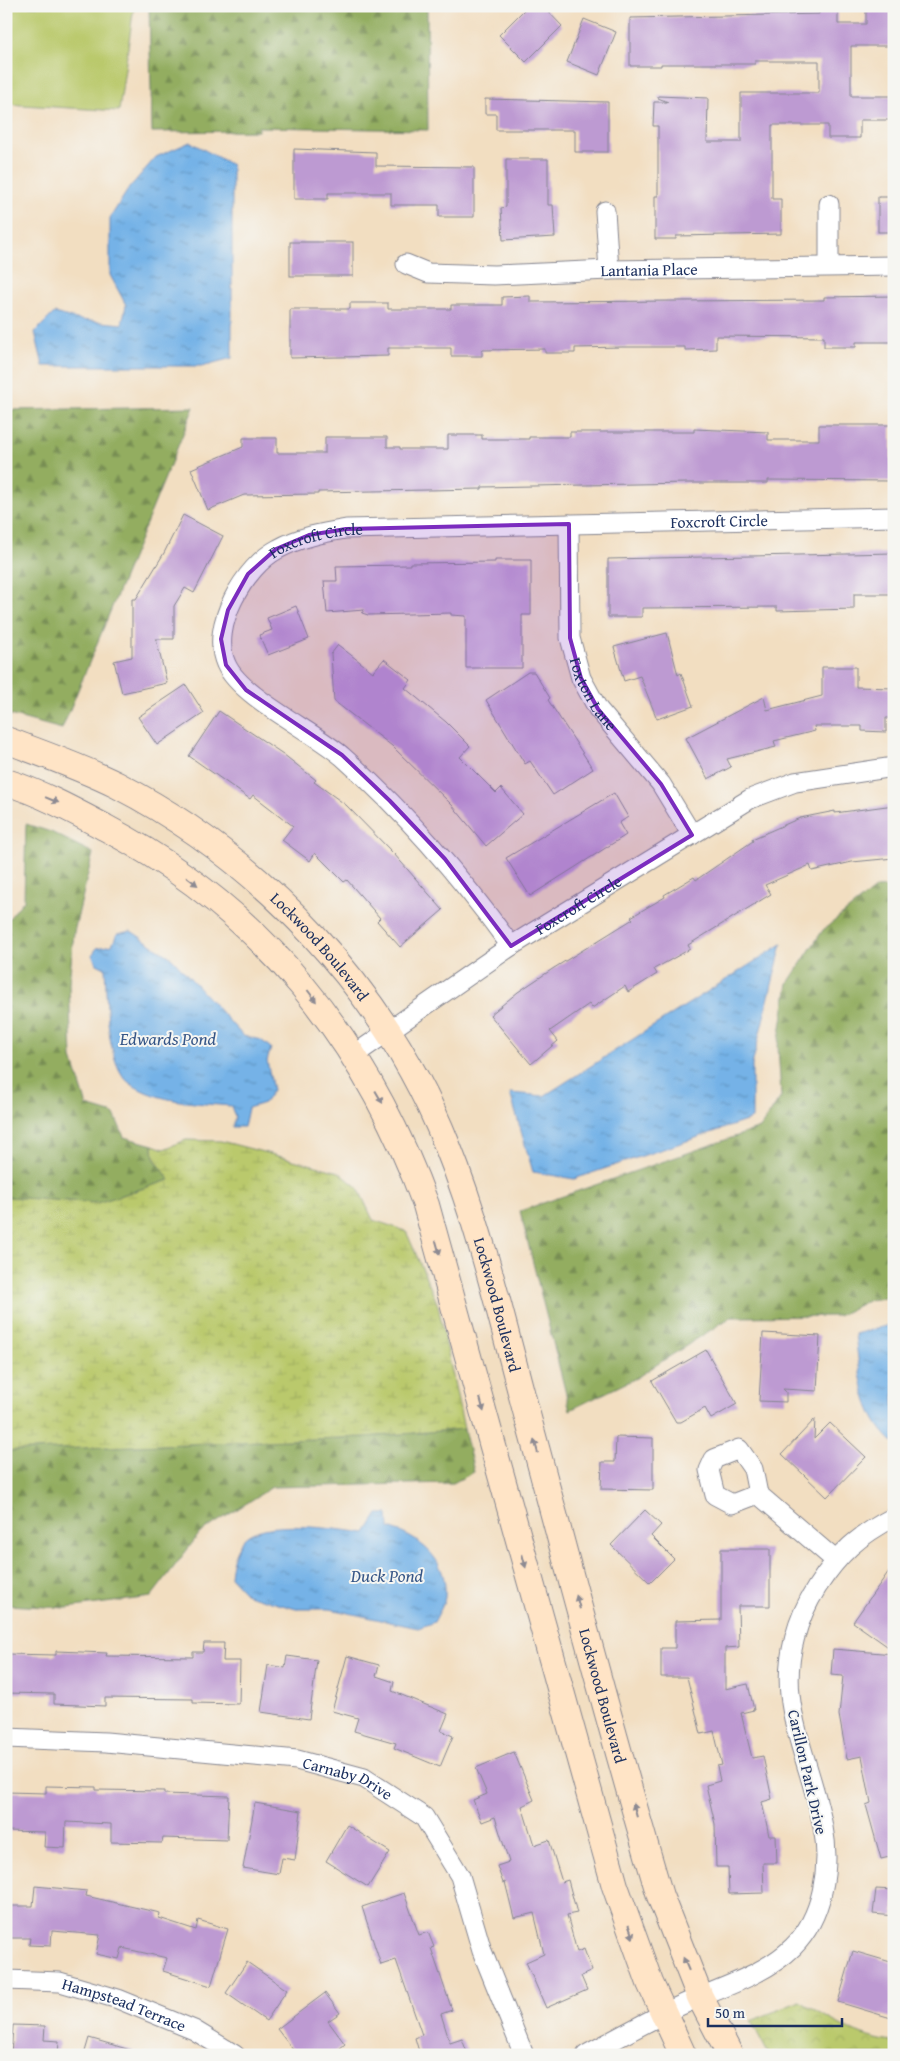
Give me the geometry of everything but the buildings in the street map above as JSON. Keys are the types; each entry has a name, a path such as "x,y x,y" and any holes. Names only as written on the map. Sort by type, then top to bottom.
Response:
{"main road":[{"name":"Lockwood Boulevard","path":"6,740 88,771 119,786 167,813 255,878 328,951 359,990 387,1031 419,1085 446,1143 460,1180 486,1263 663,1904 700,1997 730,2055"},
{"path":"6,782 63,805 124,837 149,851 194,882 280,960 304,986 354,1055 384,1106 408,1156 426,1205 615,1886 650,1983 683,2055"}],"street":[{"path":"829,204 829,266"},
{"path":"605,211 609,270"},
{"name":"Lantania Place","path":"406,264 428,273 475,274 894,266"},
{"name":"Foxcroft Circle","path":"511,946 446,859 390,801 342,755 246,690 226,664 221,639 228,610 248,574 276,549 309,535 346,528 894,517"},
{"name":"Foxton Lane","path":"569,524 570,638 581,678 598,710 661,784 692,835"},
{"name":"Foxcroft Circle","path":"354,1055 511,946 750,799 795,782 894,767"},
{"path":"758,1494 835,1560"},
{"name":"Carillon Park Drive","path":"586,2055 663,2013 759,1971 794,1947 816,1915 826,1871 824,1827 798,1740 793,1712 790,1693 792,1647 804,1608 835,1560 869,1530 894,1517"},
{"name":"Carnaby Drive","path":"6,1738 106,1742 287,1759 364,1778 424,1817 460,1876 482,1951 524,2055"},
{"name":"Hampstead Terrace","path":"6,1980 60,1982 118,1999 194,2030 235,2055"}],"highlighted area":[{"path":"569,524 570,638 581,678 598,709 661,784 692,835 511,946 445,859 390,801 342,755 246,690 226,665 221,639 228,610 248,574 276,549 309,535 346,529"}],"green space":[{"path":"6,6 134,6 119,111 6,104"},
{"path":"149,6 427,6 428,130 258,127 258,131 152,132"},
{"path":"194,407 62,729 6,714 6,410"},
{"path":"26,824 51,832 93,853 74,932 69,984 72,1058 87,1106 114,1114 124,1137 153,1145 154,1158 170,1180 97,1203 6,1197 6,922 24,900"},
{"path":"894,887 894,1297 869,1300 838,1316 731,1317 636,1378 570,1410 520,1211 760,1128 781,1097 778,1046 788,983 823,930 876,888"},
{"path":"186,1140 221,1141 339,1172 358,1188 373,1220 406,1231 438,1305 464,1429 365,1437 6,1451 6,1197 97,1203 170,1180 154,1158 153,1145 164,1149"},
{"path":"464,1429 474,1472 453,1483 272,1487 200,1533 151,1597 67,1608 6,1605 6,1451 365,1437"},
{"path":"800,2001 833,2021 856,2032 868,2037 894,2042 894,2055 769,2055 751,2021"}],"water":[{"path":"190,142 232,165 232,358 202,366 43,366 35,332 54,313 80,320 122,324 126,305 110,275 110,218 129,188 156,157"},
{"name":"Edwards Pond","path":"131,931 172,958 243,1036 261,1040 271,1048 267,1061 273,1090 264,1103 248,1108 244,1127 232,1127 235,1117 231,1106 167,1099 142,1090 131,1084 122,1075 116,1063 109,1030 105,968 97,964 92,955 97,948 112,945 117,934"},
{"path":"782,944 752,1065 752,1119 574,1179 533,1172 510,1093 544,1096"},
{"path":"894,1324 894,1443 883,1432 869,1407 861,1379 855,1334"},
{"name":"Duck Pond","path":"378,1514 388,1514 389,1528 421,1544 437,1561 445,1584 445,1597 434,1622 418,1628 330,1609 296,1609 247,1595 230,1577 237,1549 242,1541 251,1533 265,1529 301,1526 366,1533"}]}
